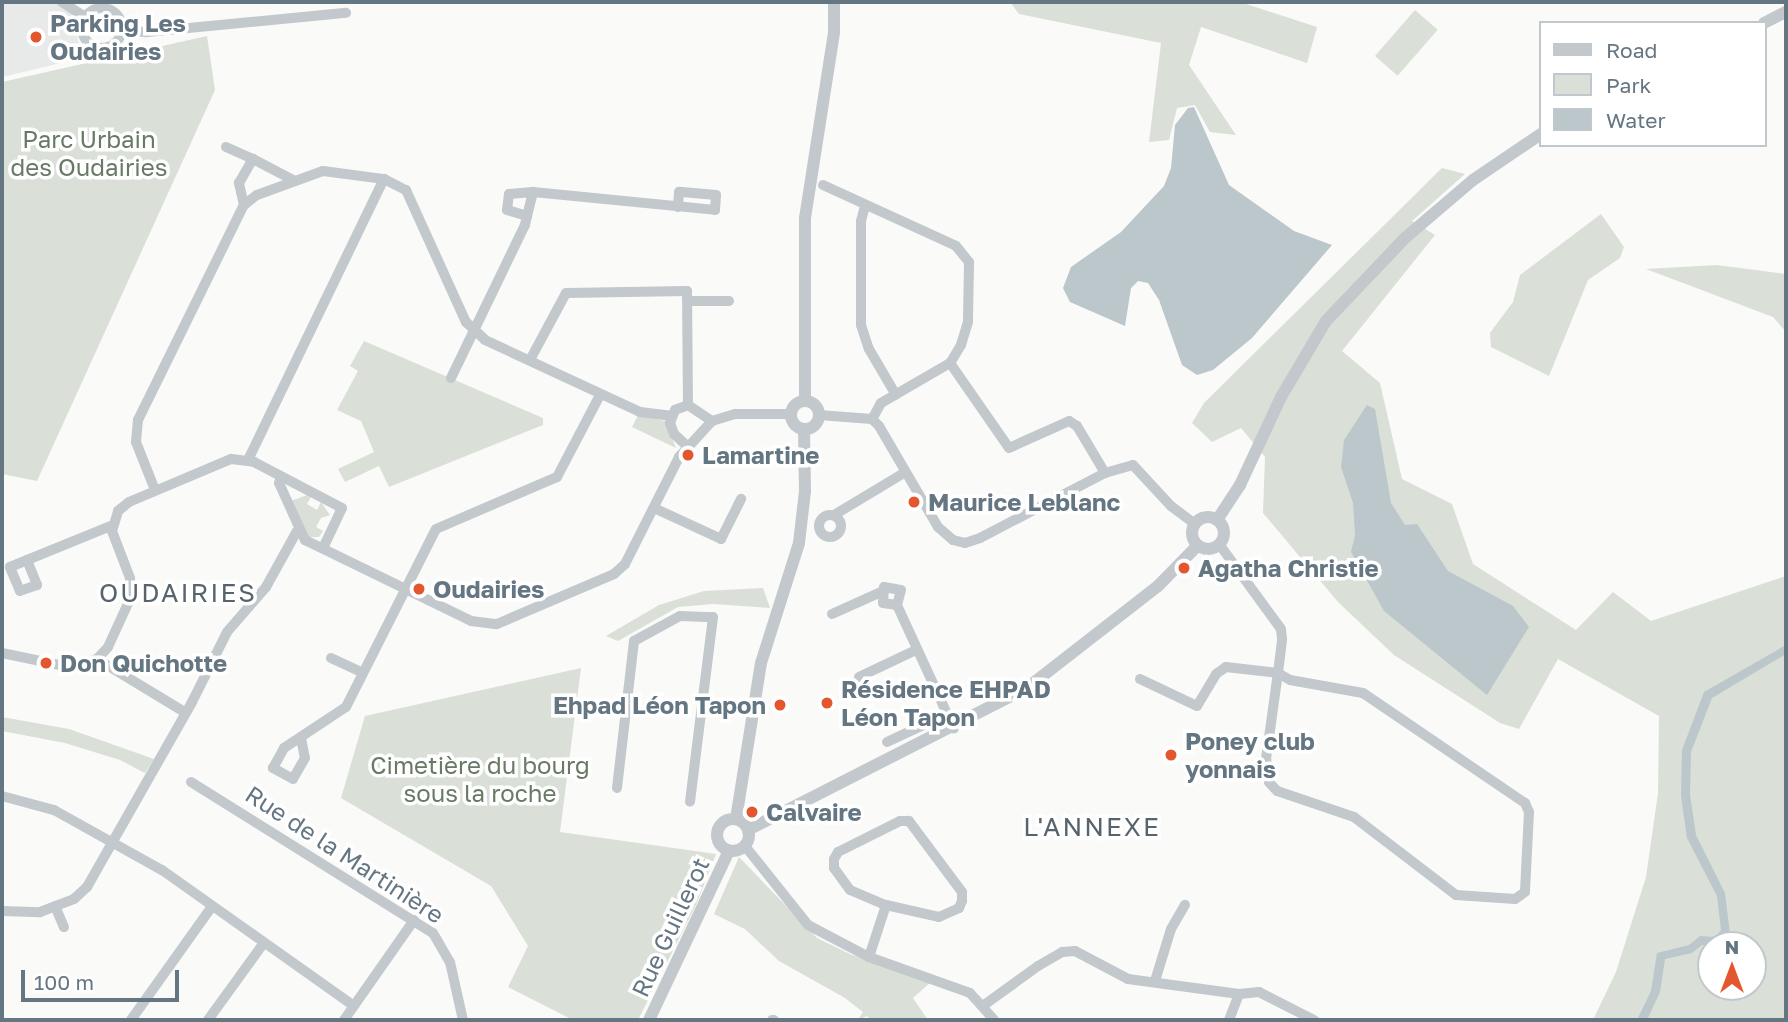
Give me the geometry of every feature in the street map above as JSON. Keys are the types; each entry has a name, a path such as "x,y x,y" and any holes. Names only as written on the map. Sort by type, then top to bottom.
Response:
{"street":[{"path":"62,2 85,17"},
{"path":"805,401 805,218 834,32 834,2"},
{"path":"105,8 118,16 122,30 111,47 92,46 82,33 85,17 105,8"},
{"path":"1767,22 1786,12"},
{"path":"122,30 148,32 346,13"},
{"path":"1217,520 1240,485 1280,397 1326,321 1405,238 1484,172 1540,135"},
{"path":"226,147 293,180"},
{"path":"244,205 239,183 253,159"},
{"path":"155,490 136,442 138,419 244,205 293,180 323,171 384,179 406,190 415,202 472,330 600,396 640,412 671,416 688,405"},
{"path":"248,460 384,179"},
{"path":"823,186 965,252 969,262 968,322 950,363 881,403 872,419"},
{"path":"527,216 510,214 509,194 533,192 678,206"},
{"path":"452,378 527,216 533,192"},
{"path":"865,206 861,221 861,325 869,349 897,395"},
{"path":"530,360 559,301 575,289 683,290 690,301 688,405"},
{"path":"690,301 729,301"},
{"path":"950,363 1009,448 1069,421 1077,426 1105,473"},
{"path":"300,738 342,713 436,529 557,477 600,396"},
{"path":"805,401 815,405 819,415 815,425 804,429 794,424 790,414 795,404 805,401"},
{"path":"688,405 712,421"},
{"path":"281,477 279,483 297,531 323,548 471,621 497,624 614,574 625,564 687,446 712,421 735,414 790,414"},
{"path":"819,415 872,419"},
{"path":"671,416 674,434 687,446"},
{"path":"872,419 946,536 965,543 1105,473 1133,465 1140,469 1171,506 1195,524"},
{"path":"736,819 761,663 799,543 805,491 804,429"},
{"path":"2,653 69,667 97,659 108,647 131,597 130,578 113,525 118,511 129,502 155,490 231,459 248,460 342,508 323,548"},
{"path":"834,515 904,473"},
{"path":"654,508 721,539 741,499"},
{"path":"1203,518 1217,520 1223,529 1219,544 1211,548 1198,545 1193,538 1195,524 1203,518"},
{"path":"27,560 113,525"},
{"path":"2,911 23,914 55,906 86,887 186,713 226,632 266,587 297,531"},
{"path":"1140,679 1197,706 1216,674 1226,667 1278,673 1290,680 1363,693 1520,797 1529,812 1522,896 1455,895 1354,817 1277,791 1265,774 1278,673 1282,639 1278,619 1219,544"},
{"path":"744,846 748,830 954,729 1027,688 1158,586 1198,545"},
{"path":"832,614 881,592 890,584 897,586 902,594 897,605 954,729"},
{"path":"881,592 883,603 897,605"},
{"path":"617,788 634,641 680,616 713,617 690,802"},
{"path":"859,677 916,650"},
{"path":"331,658 363,673"},
{"path":"97,659 186,713"},
{"path":"887,742 947,714"},
{"name":"Rue de la Martinière","path":"191,782 415,920 446,951 463,1020"},
{"path":"2,796 54,810 162,870 211,908 354,1006"},
{"path":"744,846 729,851 720,845 718,829 727,820 736,819 748,830"},
{"path":"900,821 909,821 961,892 962,901 959,908 939,917 886,905 850,890 834,868 834,859 848,847 900,821"},
{"path":"744,846 808,925 869,957 949,984 984,1005 994,1020"},
{"name":"Rue Guillerot","path":"649,1020 729,851"},
{"path":"869,957 886,905"},
{"path":"1154,981 1171,929 1185,905"},
{"path":"55,906 64,927"},
{"path":"131,1020 211,908"},
{"path":"344,1020 415,920"},
{"path":"208,1020 262,944"},
{"path":"984,1005 1062,952 1075,951 1128,979 1239,994 1259,992 1314,1020"},
{"path":"1229,1020 1239,994"}],"shaded area":[{"name":"Parking Les Oudairies","path":"2,2 70,2 82,58 2,77"}],"green space":[{"path":"1010,2 1240,2 1317,27 1307,63 1201,27 1189,65 1236,135 1210,132 1195,105 1177,108 1169,140 1149,142 1161,43 1019,14"},
{"path":"1415,10 1438,30 1398,76 1375,56"},
{"name":"Parc Urbain des Oudairies","path":"207,36 215,90 37,481 2,474 2,82"},
{"path":"1442,168 1465,174 1412,221 1435,235 1342,351 1380,383 1402,479 1452,504 1473,564 1576,630 1613,592 1651,621 1786,576 1786,1020 1593,1020 1616,972 1646,877 1658,793 1659,716 1558,659 1519,729 1500,723 1394,655 1338,602 1263,513 1265,457 1241,428 1212,442 1192,423 1204,403"},
{"path":"1601,214 1624,247 1620,258 1588,280 1549,376 1491,347 1490,333 1513,302 1520,275"},
{"path":"1717,265 1786,274 1786,332 1773,317 1646,269"},
{"path":"364,341 543,418 543,425 389,487 379,466 345,482 338,469 374,452 361,421 337,410 358,371 350,366"},
{"path":"638,415 665,421 676,448 632,427"},
{"path":"307,495 311,497 307,504 317,510 321,502 330,515 321,518 316,527 323,531 319,537 308,537 291,501"},
{"path":"763,588 770,608 713,604 678,607 618,641 606,636 659,605 704,591"},
{"name":"Cimetière du bourg sous la roche","path":"581,668 560,832 716,854 696,905 638,1020 573,1020 508,987 528,946 491,886 341,798 365,716"},
{"path":"2,717 69,729 154,759 145,773 120,760 65,743 2,731"},
{"path":"739,857 817,938 852,955 931,982 913,998 928,1020 871,1020 867,1016 858,1020 863,1012 845,998 779,961 745,929 714,914"}],"water":[{"path":"1194,107 1229,185 1294,231 1332,245 1252,338 1213,370 1197,375 1182,365 1159,300 1148,283 1138,281 1131,288 1125,326 1070,302 1063,288 1071,267 1121,232 1164,186 1171,168 1175,125 1188,108"},
{"path":"1367,405 1375,409 1391,503 1405,525 1417,524 1448,571 1513,606 1529,627 1487,695 1384,611 1351,552 1355,535 1353,503 1341,467 1344,440"},
{"path":"1786,645 1786,654 1712,698 1691,752 1690,795 1696,835 1725,893 1730,931 1720,931 1717,896 1687,838 1681,796 1682,750 1704,692"},
{"path":"1697,938 1697,949 1692,953 1665,959 1660,992 1647,1020 1637,1020 1651,991 1657,953 1689,945"}],"place":[{"name":"Parking Les Oudairies","path":"36,37"},
{"name":"Lamartine","path":"688,455"},
{"name":"Maurice Leblanc","path":"914,502"},
{"name":"Agatha Christie","path":"1184,568"},
{"name":"Oudairies","path":"419,589"},
{"name":"Don Quichotte","path":"46,663"},
{"name":"Résidence EHPAD Léon Tapon","path":"827,703"},
{"name":"Ehpad Léon Tapon","path":"780,705"},
{"name":"Poney club yonnais","path":"1171,755"},
{"name":"Calvaire","path":"752,812"}],"district":[{"name":"OUDAIRIES","path":"178,593"},
{"name":"L'ANNEXE","path":"1092,827"}]}
